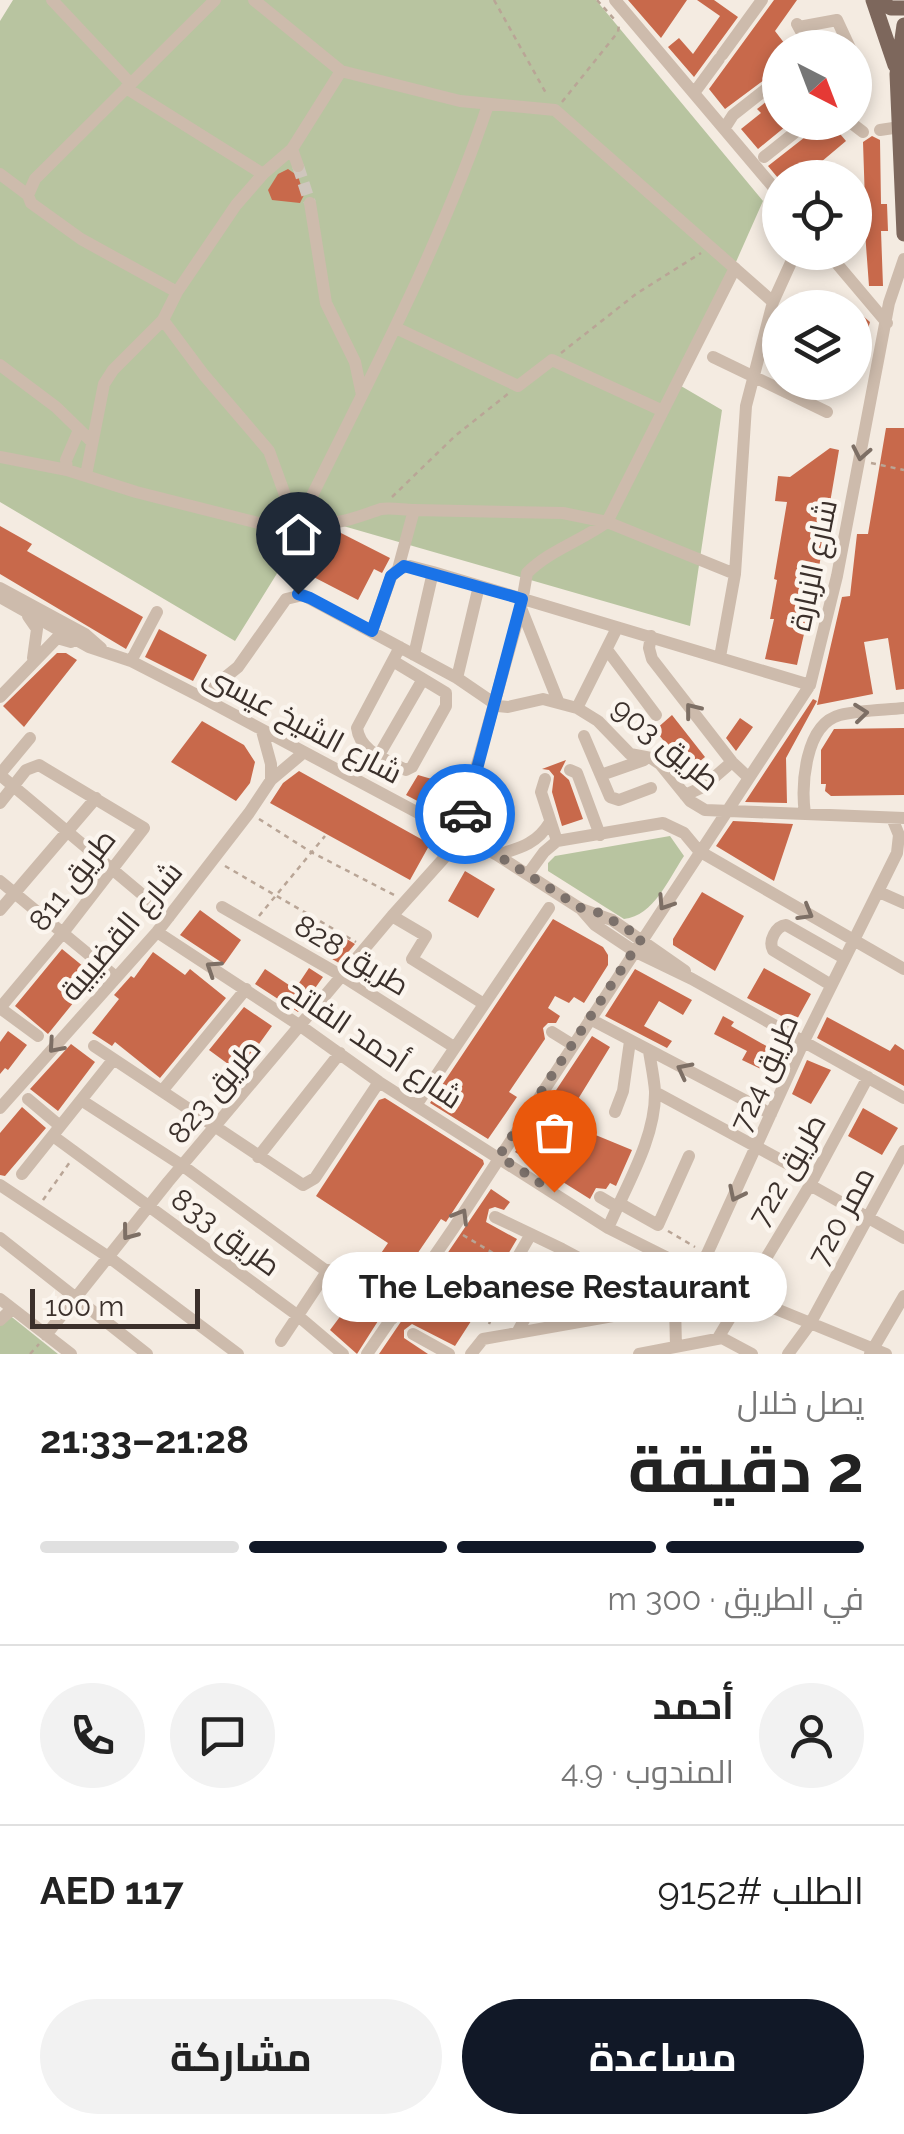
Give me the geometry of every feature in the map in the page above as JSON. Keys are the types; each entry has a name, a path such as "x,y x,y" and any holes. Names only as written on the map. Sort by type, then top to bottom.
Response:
{"main road":[{"path":"875,0 891,8 904,8"},
{"path":"875,0 897,74"},
{"path":"904,26 897,74 904,234"}],"street":[{"path":"52,0 129,86 263,174"},
{"path":"28,196 35,179 215,0"},
{"path":"254,0 340,72 488,105 555,110 762,292"},
{"path":"615,0 762,174"},
{"path":"694,94 762,0"},
{"path":"800,30 797,25 837,20 842,30"},
{"path":"86,475 104,384 163,320 177,292 236,206 263,174 292,149 340,72"},
{"path":"724,129 733,115 762,92"},
{"path":"303,514 396,328 488,105"},
{"path":"880,130 900,127"},
{"path":"764,157 785,140"},
{"path":"292,149 298,166"},
{"path":"0,174 28,196 31,203 81,239 177,292"},
{"path":"310,203 326,303 354,362 362,395"},
{"name":"شارع الزبارة","path":"367,1354 810,685 831,606 893,287 904,259"},
{"path":"462,838 466,804 521,604 523,584 532,568 554,551 583,539 607,522 735,268"},
{"path":"842,270 887,323"},
{"path":"163,320 204,376 269,451 289,506 314,522 358,520 378,510 563,514 607,522 736,574"},
{"path":"396,328 518,386 552,360 662,411"},
{"path":"720,656 736,574 746,406 762,347"},
{"path":"712,357 827,412"},
{"path":"0,366 56,407 91,440"},
{"path":"67,470 66,460 79,430"},
{"path":"0,457 67,470 278,528 289,506"},
{"path":"372,631 391,576 398,569 414,510"},
{"path":"398,569 410,566 433,572 521,604 652,636 810,685"},
{"path":"414,655 433,572"},
{"path":"458,678 479,586"},
{"name":"شارع الشيخ عيسى","path":"0,588 85,634 96,648"},
{"path":"201,697 238,667 281,604 291,596 304,595 458,678 494,703"},
{"name":"شارع الشيخ عيسى","path":"0,597 201,697 497,855 581,908 595,924 904,1098"},
{"path":"521,604 558,701"},
{"path":"18,608 33,620 36,629 33,660"},
{"path":"131,661 157,612"},
{"name":"طريق 903","path":"577,708 617,628"},
{"path":"652,636 652,659 732,762 749,778"},
{"path":"0,698 57,638 96,648"},
{"path":"392,660 446,693 447,699 416,762 406,770 364,747 357,728 392,660 400,647"},
{"path":"608,651 656,715"},
{"path":"379,755 423,679"},
{"name":"طريق 903","path":"494,703 505,707 529,701 558,701 577,708 598,721 630,754 651,758 672,775 685,795 705,810 725,813"},
{"path":"804,814 806,769 816,737 825,724 837,716 904,708"},
{"path":"262,731 271,764 270,780"},
{"path":"584,736 614,799 652,788"},
{"path":"30,738 0,774 168,917"},
{"name":"شارع القضيبية","path":"0,1108 157,932 270,780 303,753"},
{"path":"601,775 651,758"},
{"path":"685,795 704,787 732,762"},
{"path":"0,803 26,770 39,765 96,798 0,910"},
{"path":"570,770 576,773 600,835"},
{"path":"545,780 540,788 558,842"},
{"name":"طريق 811","path":"0,1008 144,828 96,798"},
{"path":"466,804 488,808"},
{"path":"725,813 898,818"},
{"name":"طريق 724","path":"675,1305 707,1254 804,1041 879,892 899,844 898,818"},
{"path":"497,855 538,840 550,822"},
{"path":"528,874 544,852 558,842 663,823 684,833 699,851 904,969"},
{"name":"طريق 823","path":"46,1335 182,1166 462,838"},
{"path":"0,881 116,977"},
{"path":"879,892 904,903"},
{"name":"طريق 828","path":"222,907 454,1047"},
{"path":"417,1104 549,908"},
{"path":"392,916 426,936 412,960 484,1004"},
{"path":"831,985 773,950 771,941 776,931 786,925 844,958"},
{"name":"شارع أحمد الفاتح","path":"157,932 302,1027 401,1098 417,1104 448,1129 499,1156 608,1228 742,1295 876,1353"},
{"path":"162,1091 246,990"},
{"path":"0,1008 38,1036"},
{"path":"590,1020 771,1114"},
{"path":"552,1032 572,1044"},
{"path":"615,1112 624,1091 630,1042"},
{"path":"94,1046 299,1185 310,1183 379,1082"},
{"path":"608,1228 644,1145 655,1092 649,1051"},
{"path":"258,1157 340,1054"},
{"path":"22,1174 113,1060"},
{"name":"طريق 722","path":"718,1338 812,1182 868,1078"},
{"path":"655,1092 759,1147 904,1238"},
{"name":"طريق 833","path":"28,1100 77,1153 297,1315 343,1354"},
{"path":"80,1100 182,1166 392,1319"},
{"name":"ممر 720","path":"788,1354 810,1324 904,1151"},
{"path":"600,1197 658,1225 689,1156"},
{"path":"1,1187 110,1258 221,1349 238,1354"},
{"path":"495,1216 618,1279 654,1308"},
{"path":"513,1265 531,1234"},
{"path":"0,1238 147,1354"},
{"path":"517,1333 562,1249"},
{"path":"281,1341 328,1270"},
{"path":"536,1296 618,1279"},
{"path":"876,1353 904,1296"},
{"path":"0,1299 71,1354"},
{"path":"471,1354 483,1339 675,1305 676,1347"},
{"path":"0,1320 12,1308"},
{"path":"413,1334 449,1354"},
{"path":"639,1354 726,1338 752,1354"},
{"path":"676,1347 690,1354"}],"path":[{"path":"494,0 555,110 620,28 597,0"},
{"path":"552,360 636,294 710,247"},
{"path":"378,510 456,436 518,386"},
{"path":"860,460 904,470"},
{"path":"249,813 310,852 406,901"},
{"path":"252,924 325,836"},
{"path":"214,859 366,948"},
{"path":"48,1192 77,1153"},
{"path":"658,1225 707,1254"},
{"path":"453,1229 513,1265 483,1339"}],"green space":[{"path":"13,0 596,0 762,200 681,386 722,410 690,626 312,517 235,641 0,502 0,21"},
{"path":"670,836 684,856 660,895 635,916 624,919 548,871 548,863 555,856"},
{"path":"3,1310 58,1354 0,1354"}],"building":[{"path":"628,0 687,0 661,38"},
{"path":"697,0 714,0 738,17 694,77 668,47 679,38 693,54 720,16"},
{"path":"774,0 797,0 776,30 762,30 762,81 725,109 709,89"},
{"path":"762,105 762,140 769,140 758,149 741,129 761,113 757,109"},
{"path":"872,136 880,140 881,204 887,204 888,231 881,231 883,286 869,286 872,160 864,160 863,142 872,140"},
{"path":"801,140 846,141 823,160 776,160"},
{"path":"288,169 298,176 304,195 300,203 272,200 268,190 278,174"},
{"path":"886,428 904,428 904,689 896,690 888,638 864,642 873,694 817,705 842,597 850,596 857,534 868,534"},
{"path":"830,448 839,450 809,626 806,625 797,665 765,659 774,619 770,619 777,580 774,579 787,502 775,501 778,476 790,477"},
{"path":"0,526 32,544 27,551 143,617 126,649 0,574"},
{"path":"320,532 339,532 390,558 382,573 374,569 358,600 300,570"},
{"path":"159,629 207,655 193,681 145,657"},
{"path":"57,653 77,660 24,727 3,706"},
{"path":"813,699 817,701 786,758 787,803 745,802"},
{"path":"672,715 705,757 688,771 655,730"},
{"path":"740,718 753,727 736,751 726,738"},
{"path":"202,721 244,745 255,762 250,783 236,801 171,762"},
{"path":"904,728 904,795 831,796 825,791 826,784 821,784 821,750 834,729"},
{"path":"566,760 560,772 569,780 583,819 562,826 552,792 554,776 542,769"},
{"path":"299,771 430,844 410,880 270,803 283,783"},
{"path":"418,775 449,784 446,800 431,808 406,795"},
{"path":"733,821 793,824 774,881 716,846"},
{"path":"465,871 495,889 478,918 448,901"},
{"path":"702,892 744,916 715,971 673,945"},
{"path":"200,910 241,940 224,964 180,935"},
{"path":"553,919 603,947 608,965 584,1003 574,997 569,1003 555,996 548,1008 560,1016 556,1023 543,1028 545,1039 509,1092 517,1097 488,1139 430,1103"},
{"path":"335,932 355,944 339,963 322,953"},
{"path":"62,949 95,976 48,1034 15,1006"},
{"path":"153,952 185,975 190,969 226,998 160,1078 115,1042 112,1046 92,1033 119,999 114,995 131,976 134,978"},
{"path":"309,968 323,977 298,1012 255,984 265,969 295,989"},
{"path":"764,968 811,994 795,1023 747,998"},
{"path":"635,969 692,1000 683,1015 659,1001 644,1026 672,1041 667,1048 605,1016"},
{"path":"244,1007 272,1026 239,1072 209,1050"},
{"path":"723,1016 734,1022 731,1026 777,1052 769,1073 742,1060 747,1051 714,1034"},
{"path":"827,1017 890,1051 895,1044 904,1050 904,1086 817,1038"},
{"path":"8,1031 27,1045 8,1070 5,1068 0,1074 0,1042"},
{"path":"592,1036 610,1047 564,1122 632,1150 616,1186 610,1183 606,1189 596,1188 590,1199 515,1152"},
{"path":"71,1044 95,1062 58,1111 30,1089"},
{"path":"807,1060 831,1070 811,1104 792,1094"},
{"path":"385,1098 484,1164 446,1222 441,1219 385,1301 360,1284 388,1243 316,1196 379,1100"},
{"path":"22,1107 46,1128 5,1176 0,1175 0,1133"},
{"path":"863,1108 898,1128 882,1155 848,1136"},
{"path":"491,1189 510,1202 504,1210 489,1209 486,1222 517,1239 504,1261 504,1270 455,1346 412,1324 404,1330 404,1338 428,1354 379,1354"},
{"path":"351,1302 378,1321 357,1354 330,1330"}],"tunnel":[{"path":"298,166 310,203"}],"way so far":[{"path":"465,814 462,838 497,855 581,908 600,913 642,938 499,1156 554,1192"}],"place":[{"name":"The Lebanese Restaurant","path":"554,1192"}],"route":[{"path":"298,594 372,631 391,576 404,566 522,599 465,814"}]}
